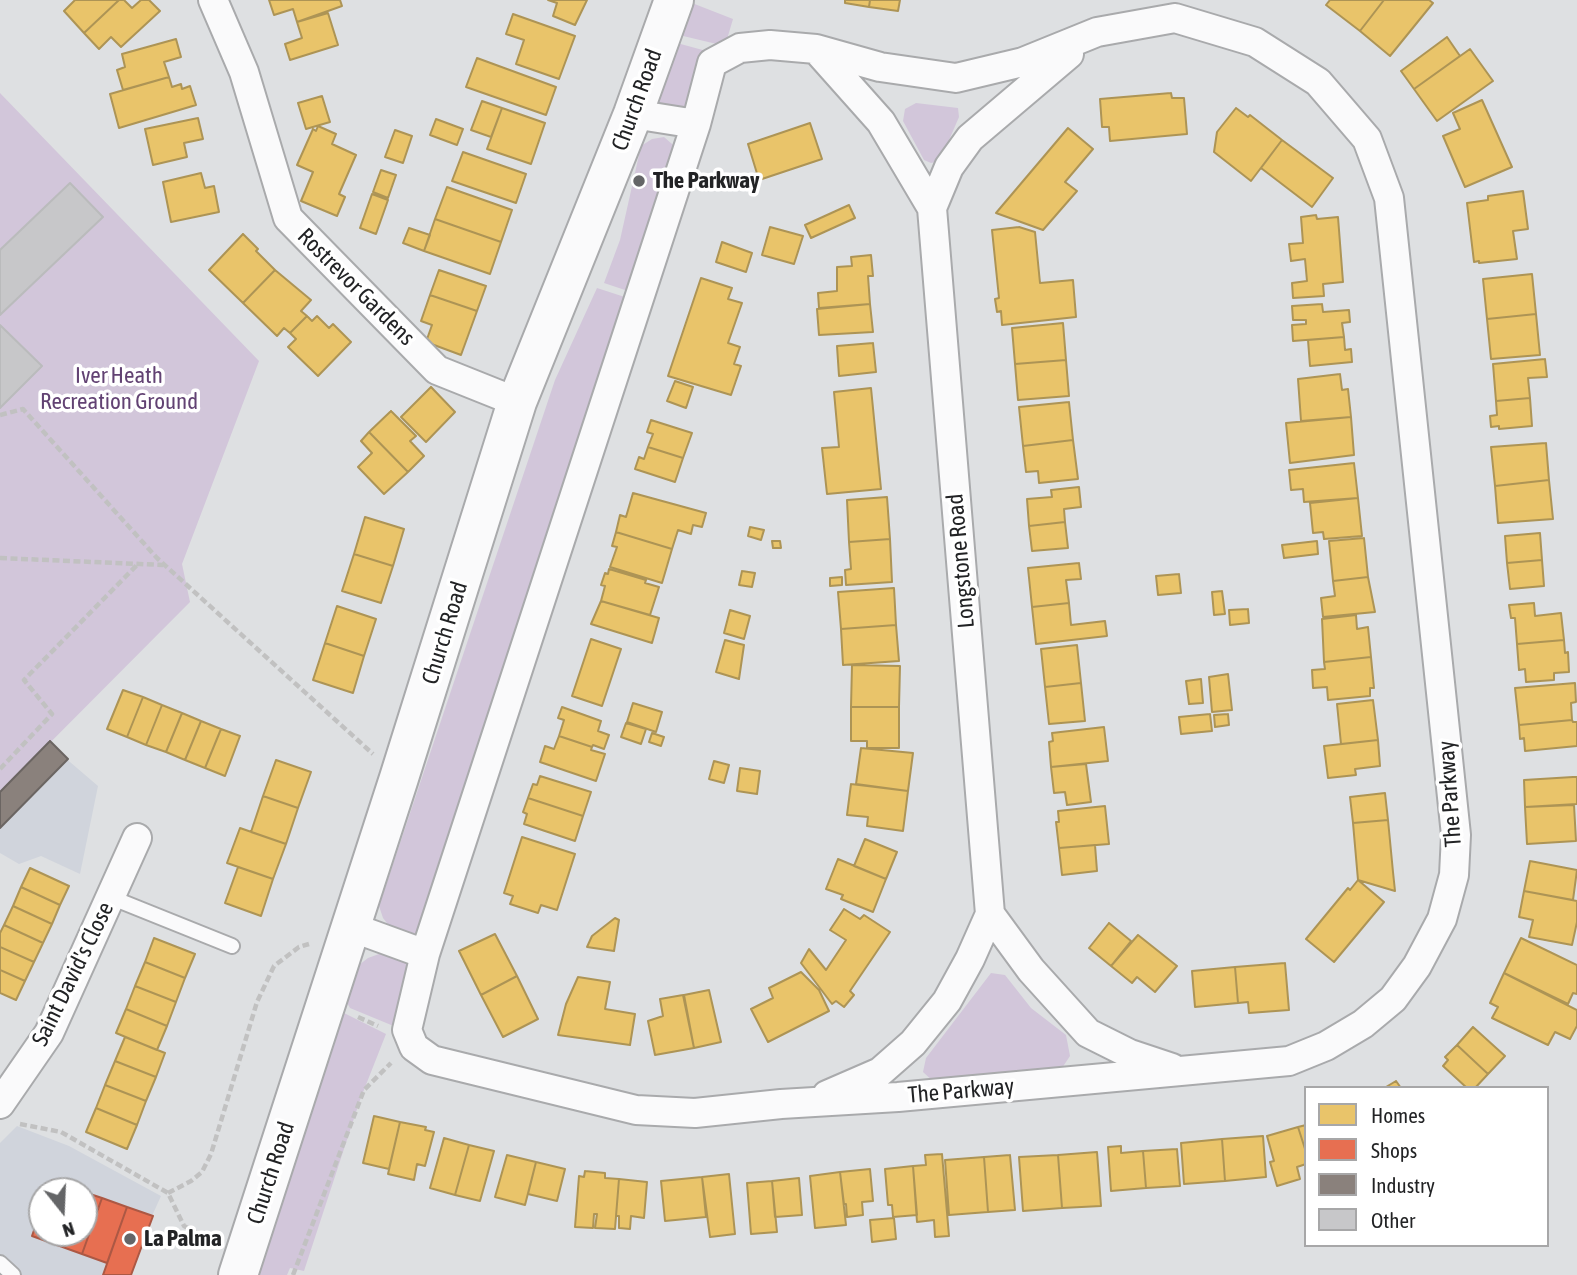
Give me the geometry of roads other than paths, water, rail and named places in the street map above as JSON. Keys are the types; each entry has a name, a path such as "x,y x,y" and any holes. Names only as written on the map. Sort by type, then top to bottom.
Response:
{"main road":[{"name":"Church Road","path":"241,1266 327,1004 517,402 633,114 674,0"}],"street":[{"name":"Rostrevor Gardens","path":"213,0 244,72 288,218 437,370 517,402"},
{"name":"The Parkway","path":"425,954 411,1031 432,1060 636,1110 695,1113 1186,1073 1289,1061 1326,1046 1363,1024 1393,999 1417,966 1442,919 1454,875 1456,835 1389,198 1367,139 1318,82 1255,42 1175,18 1097,32 1023,62 956,78 880,67 816,49"},
{"path":"932,208 948,167 970,138 1045,71 1097,32"},
{"path":"347,939 425,954 696,124 712,63 740,48 770,44 816,49 881,122 932,208"},
{"path":"633,114 696,124"},
{"name":"Longstone Road","path":"932,208 990,914"},
{"name":"Saint David's Close","path":"6,1113 49,1033 137,838"},
{"path":"781,1104 833,1094 880,1072 914,1043 947,1001 990,914 1031,970 1088,1033 1130,1054 1186,1073"}],"lane":[{"path":"110,897 232,946"},
{"path":"0,1263 13,1275"}],"place":[{"name":"The Parkway","path":"639,181"},
{"name":"La Palma","path":"130,1239"}],"park label":[{"name":"Iver Heath Recreation Ground","path":"119,389"}]}
